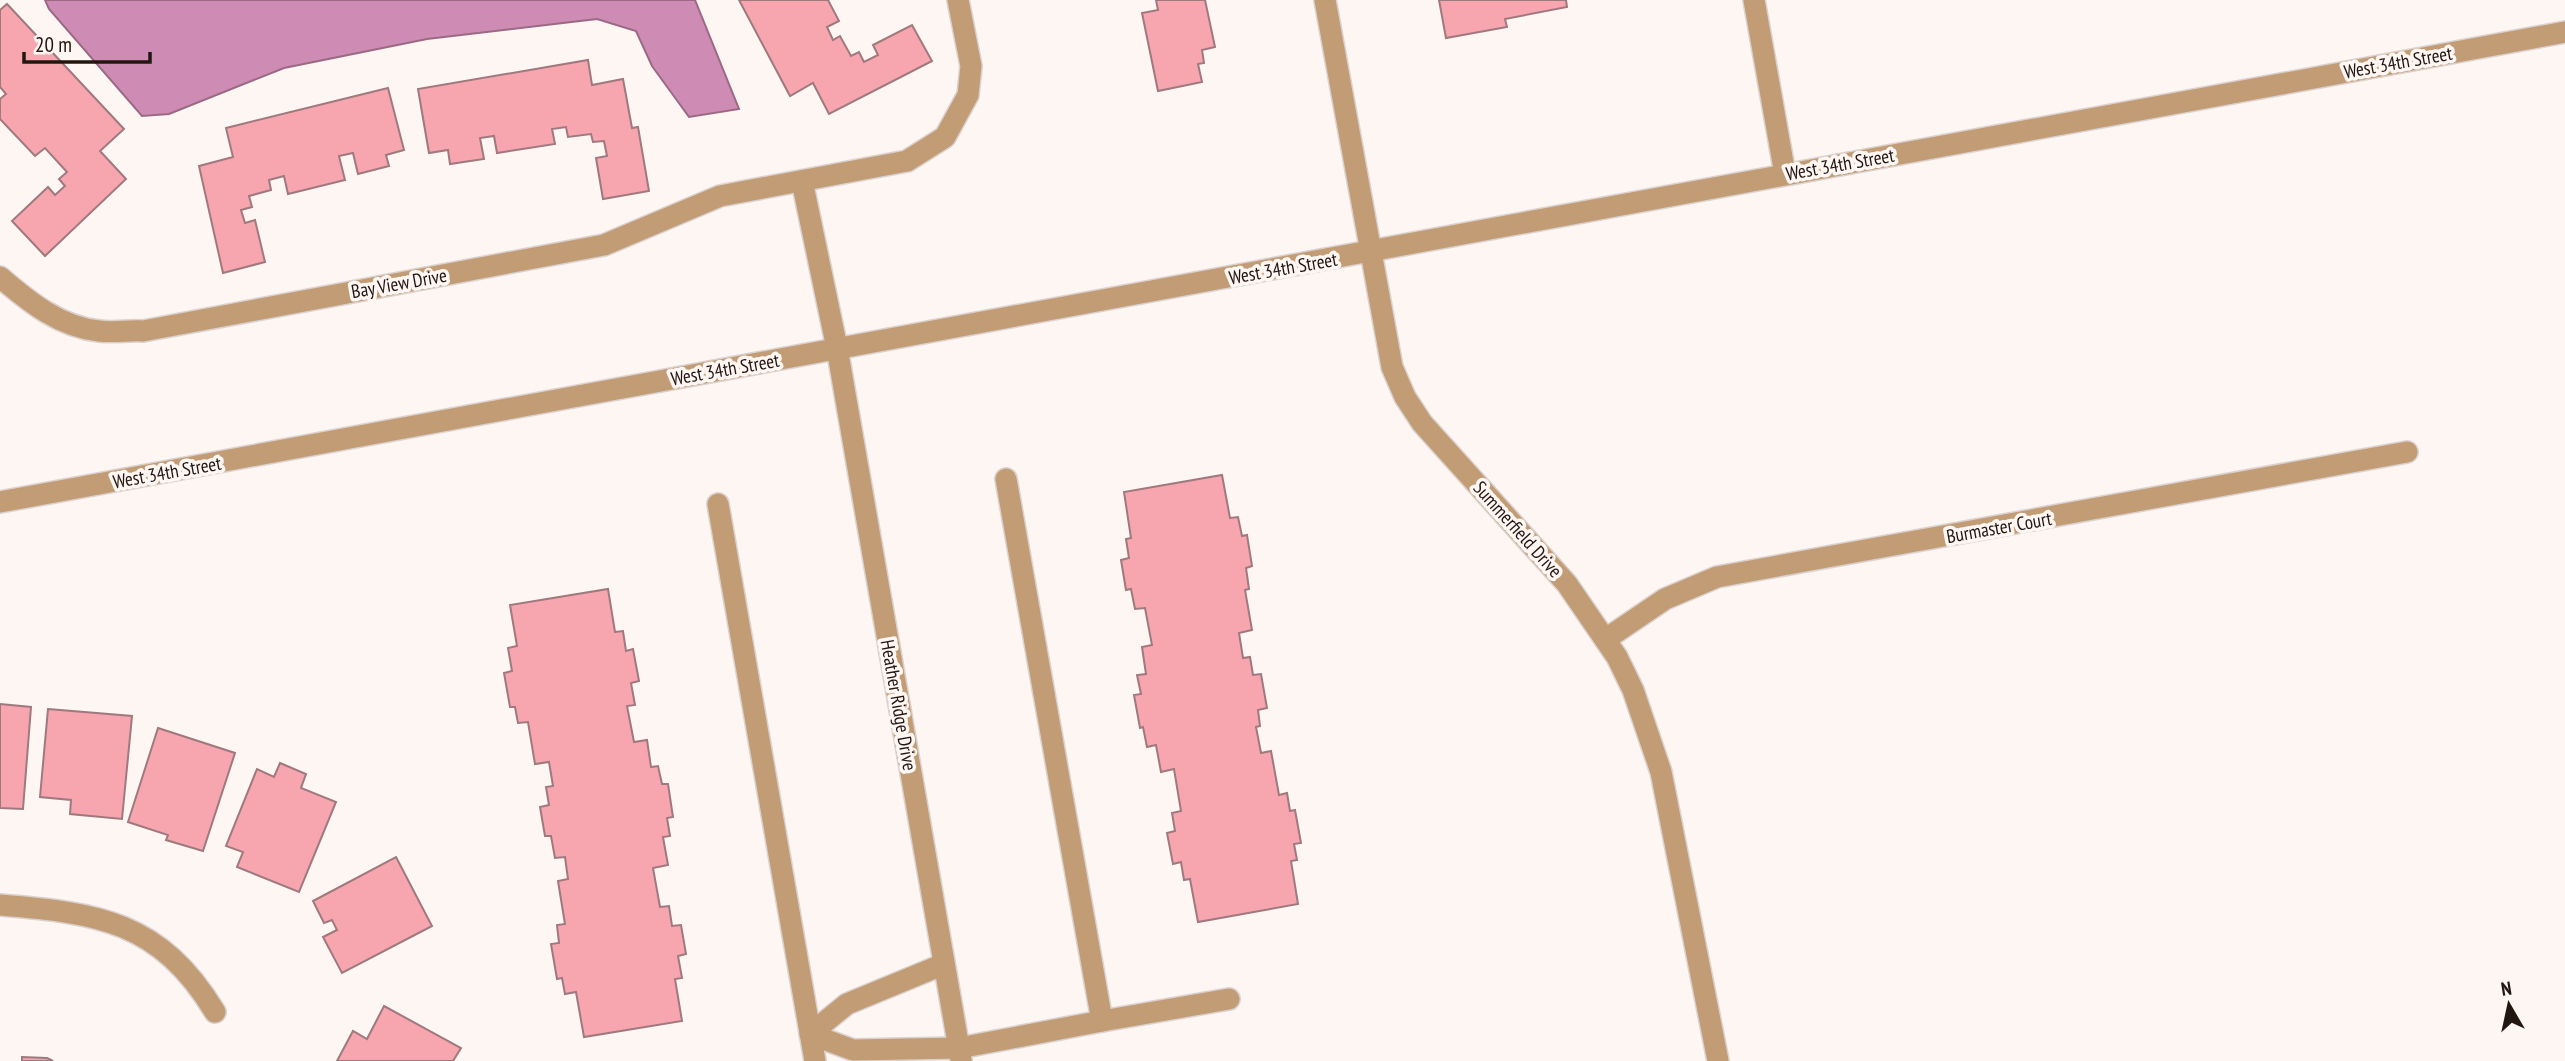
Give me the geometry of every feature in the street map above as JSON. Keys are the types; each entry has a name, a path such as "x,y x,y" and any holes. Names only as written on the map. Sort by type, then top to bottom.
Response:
{"street":[{"name":"Bay View Drive","path":"0,277 25,300 66,323 96,331 143,331 604,245 624,239 702,201 907,161 946,136 962,108 970,79 969,50 958,0"},
{"name":"Summerfield Drive","path":"1325,0 1373,252 1390,358 1405,397 1422,424 1567,584 1606,639 1643,714 1661,772 1718,1061"},
{"path":"1754,0 1785,174"},
{"name":"West 34th Street","path":"0,502 2565,32"},
{"path":"802,181 837,348"},
{"name":"Heather Ridge Drive","path":"837,348 960,1055"},
{"name":"Burmaster Court","path":"1606,639 1665,598 1717,578 2407,452"},
{"path":"1006,479 1102,1021"},
{"path":"718,504 815,1061"},
{"path":"0,905 93,915 143,936 191,976 215,1012"},
{"path":"810,1034 847,1004 917,972 944,964"},
{"path":"810,1034 853,1050 960,1055 1102,1021 1229,999"}],"shaded area":[{"path":"45,0 695,0 739,109 689,117 652,66 636,31 597,19 427,39 284,68 169,114 142,116 49,9"}],"building":[{"path":"739,0 828,0 839,21 827,27 833,40 840,36 851,56 859,52 864,62 878,55 873,45 912,25 932,61 829,114 813,83 790,96"},
{"path":"1156,0 1205,0 1215,47 1202,50 1204,63 1198,64 1202,82 1158,91 1142,13 1158,10"},
{"path":"1439,0 1566,0 1567,7 1505,19 1507,27 1446,38"},
{"path":"7,4 124,129 100,151 126,179 45,256 12,221 48,187 55,195 65,186 59,179 67,172 45,148 35,156 0,119 0,99 6,94 0,87 0,10"},
{"path":"588,60 592,85 623,79 632,128 638,127 649,191 603,199 596,158 607,156 604,141 593,142 591,134 568,137 566,127 552,129 555,144 497,153 494,136 480,138 484,159 450,164 448,150 429,153 418,89"},
{"path":"388,88 404,150 386,155 389,166 358,174 353,153 339,156 345,180 288,194 284,176 269,180 271,190 249,196 252,207 241,210 245,223 255,220 265,262 223,273 199,166 233,157 226,128"},
{"path":"1222,475 1230,518 1238,517 1242,536 1247,535 1252,566 1246,568 1249,589 1245,590 1252,630 1239,633 1243,658 1250,657 1253,675 1261,674 1267,708 1258,710 1260,726 1256,727 1261,753 1271,751 1279,795 1287,793 1290,811 1295,810 1301,843 1294,844 1297,860 1291,861 1298,904 1198,922 1190,879 1184,880 1181,862 1173,864 1167,833 1175,831 1172,813 1181,811 1174,769 1161,772 1156,745 1147,747 1143,727 1140,728 1134,695 1141,694 1137,675 1146,674 1142,647 1152,645 1145,608 1135,609 1131,589 1126,590 1121,560 1129,558 1126,539 1131,538 1124,492"},
{"path":"608,589 615,632 623,631 626,651 633,649 639,681 631,683 635,705 627,706 634,742 647,740 651,767 658,766 662,784 668,784 673,817 667,818 670,836 663,837 668,865 653,868 660,907 669,906 672,926 681,925 686,954 678,956 682,978 675,979 682,1021 584,1037 576,992 565,994 562,978 557,979 551,944 559,943 557,925 565,924 558,881 568,879 565,857 555,858 551,836 545,836 540,807 549,805 546,787 553,786 549,762 535,764 528,722 518,723 515,707 510,707 504,673 512,671 508,648 517,646 510,605"},
{"path":"0,704 31,707 23,809 0,808"},
{"path":"48,709 132,716 122,819 70,814 71,800 40,797"},
{"path":"158,728 235,753 203,851 166,840 168,835 128,822"},
{"path":"280,763 306,774 301,788 336,802 299,892 237,867 243,852 226,846 257,769 274,777"},
{"path":"396,857 432,926 342,973 323,937 337,930 332,920 324,923 313,901"},
{"path":"384,1006 461,1048 453,1061 337,1061 353,1031 367,1039"},
{"path":"22,1057 47,1058 53,1061 22,1061"}]}
